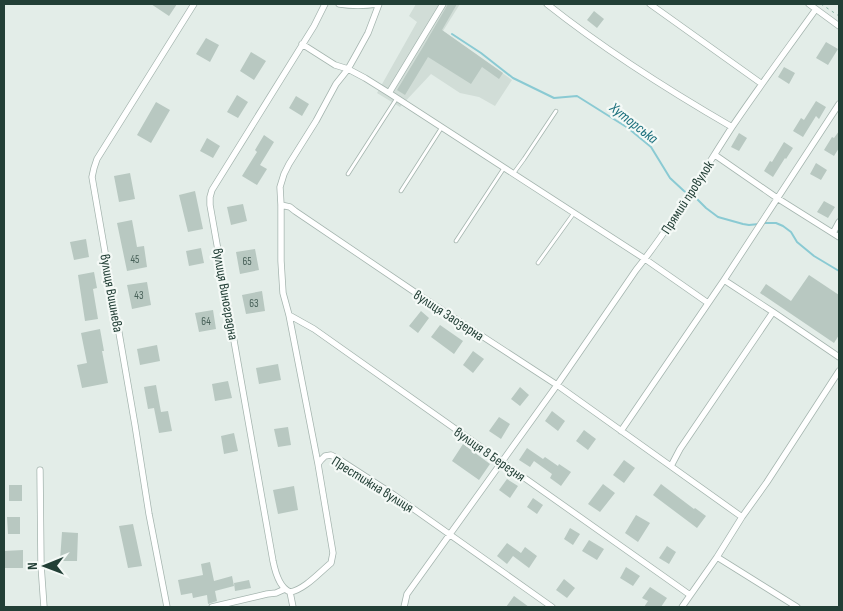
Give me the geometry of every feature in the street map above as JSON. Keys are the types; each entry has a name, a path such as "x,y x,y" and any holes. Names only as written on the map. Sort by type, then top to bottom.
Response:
{"street":[{"name":"вулиця Вишнева","path":"167,607 149,514 92,176 97,158 194,4"},
{"name":"вулиця Виноградна","path":"293,607 275,569 273,560 210,197 212,190 314,26 325,4"},
{"path":"318,464 283,293 280,187 286,169 368,33 378,4 350,6 339,4"},
{"path":"389,93 443,4"},
{"path":"547,4 621,59 732,127"},
{"path":"650,4 762,84"},
{"path":"809,4 818,6 839,26"},
{"name":"Прямий провулок","path":"404,607 407,594 645,259 690,194 732,127 818,6"},
{"path":"302,44 335,65 365,78 397,98 645,259 708,303"},
{"path":"622,431 839,104"},
{"path":"715,155 777,198 839,237"},
{"name":"вулиця Заозерна","path":"282,205 295,211 556,385 742,517"},
{"path":"833,233 839,222"},
{"path":"724,280 839,357"},
{"path":"671,466 680,449 774,312"},
{"name":"вулиця 8 Березня","path":"289,315 314,329 690,595"},
{"path":"682,607 767,482 839,371"},
{"name":"Престижна вулиця","path":"287,591 296,591 331,564 333,553 318,464 325,456 331,455 394,495 552,607"},
{"path":"40,470 41,565 44,607"},
{"path":"717,557 797,607"},
{"path":"212,607 287,591"}],"lane":[{"path":"348,174 397,98"},
{"path":"513,174 556,111"},
{"path":"400,191 442,127"},
{"path":"456,241 504,168"},
{"path":"538,263 574,213"}],"path":[{"path":"818,6 839,16"}],"shaded area":[{"path":"416,4 460,4 443,31 512,80 495,106 479,97 460,93 431,74 400,107 377,93 417,22 409,16"}],"building":[{"path":"151,4 177,4 169,16"},
{"path":"448,4 457,4 442,30 503,73 499,79 482,67 471,84 428,57 405,95 397,90"},
{"path":"594,11 604,19 597,28 587,20"},
{"path":"206,38 219,45 210,62 196,54"},
{"path":"826,42 838,49 828,65 816,58"},
{"path":"251,52 266,61 254,80 240,71"},
{"path":"784,67 795,73 789,84 778,77"},
{"path":"237,95 248,102 238,118 227,112"},
{"path":"296,96 309,104 302,116 289,108"},
{"path":"816,101 826,107 819,119 816,116 803,137 793,131 801,118 804,120"},
{"path":"156,102 170,110 151,143 137,135"},
{"path":"839,131 839,148 834,156 824,150 832,137 834,138"},
{"path":"739,133 747,138 739,151 731,147"},
{"path":"264,135 274,142 260,165 267,169 257,185 242,176 257,152 255,150"},
{"path":"207,138 220,146 213,158 200,151"},
{"path":"784,142 793,148 773,177 764,171"},
{"path":"816,163 827,170 821,180 810,174"},
{"path":"130,173 135,199 119,202 114,176"},
{"path":"195,191 203,229 188,232 179,195"},
{"path":"824,201 835,207 828,218 817,212"},
{"path":"243,204 247,221 231,225 227,207"},
{"path":"132,220 137,247 144,246 147,267 127,271 117,223"},
{"path":"86,239 89,257 74,260 70,242"},
{"path":"201,248 204,263 189,266 186,251"},
{"path":"255,249 259,270 240,274 236,252"},
{"path":"94,272 97,288 93,289 98,319 85,321 78,275"},
{"path":"809,275 839,295 839,335 834,343 760,293 766,284 791,301"},
{"path":"147,282 151,305 132,309 127,285"},
{"path":"262,291 265,311 246,314 242,295"},
{"path":"213,310 216,329 199,332 195,313"},
{"path":"421,311 429,318 418,333 409,326"},
{"path":"440,325 463,341 454,354 431,337"},
{"path":"100,329 108,383 82,388 77,365 87,363 81,333"},
{"path":"157,345 160,361 140,365 137,349"},
{"path":"473,351 484,359 473,373 463,365"},
{"path":"278,364 281,380 259,384 256,368"},
{"path":"228,381 232,398 215,401 212,384"},
{"path":"156,385 161,412 168,411 172,431 159,433 154,408 148,409 144,387"},
{"path":"520,387 529,395 520,406 511,399"},
{"path":"552,411 565,421 558,431 545,421"},
{"path":"499,417 510,424 501,439 489,431"},
{"path":"288,427 291,445 278,447 274,429"},
{"path":"584,430 596,439 588,450 576,441"},
{"path":"234,433 238,451 224,454 221,436"},
{"path":"463,444 490,464 479,480 452,461"},
{"path":"527,448 543,459 545,457 571,472 561,486 550,478 552,474 534,461 530,467 519,460"},
{"path":"624,460 635,468 624,483 613,475"},
{"path":"507,479 518,486 510,498 499,490"},
{"path":"603,484 615,493 600,512 588,504"},
{"path":"661,484 706,516 697,528 653,495"},
{"path":"9,485 22,485 22,501 9,501"},
{"path":"294,486 298,510 278,514 273,490"},
{"path":"533,498 543,505 537,514 527,507"},
{"path":"636,515 650,523 638,542 625,533"},
{"path":"7,517 20,517 20,534 8,534"},
{"path":"133,524 142,566 128,568 119,526"},
{"path":"570,528 580,534 573,545 564,539"},
{"path":"62,532 78,533 77,561 60,561"},
{"path":"589,540 604,549 597,560 582,551"},
{"path":"507,543 521,553 525,547 537,556 529,568 513,556 507,564 497,556"},
{"path":"667,546 676,552 669,564 659,558"},
{"path":"23,550 23,568 4,568 4,551"},
{"path":"210,562 214,581 232,576 234,586 215,591 217,601 208,604 207,595 193,598 192,593 181,595 178,580 203,575 201,564"},
{"path":"626,567 640,576 633,586 620,578"},
{"path":"564,579 575,588 567,598 556,590"},
{"path":"249,580 251,588 235,591 234,583"},
{"path":"650,587 667,598 661,607 644,607 648,601 642,598"},
{"path":"514,596 529,607 506,607"}],"waterway":[{"name":"Хуторська","path":"452,34 481,53 513,78 554,98 577,96 628,128 651,147 670,178 718,217 743,224 759,224"},
{"name":"Хуторська","path":"764,223 776,223 783,226 791,232 797,242 814,256 839,271"}]}
